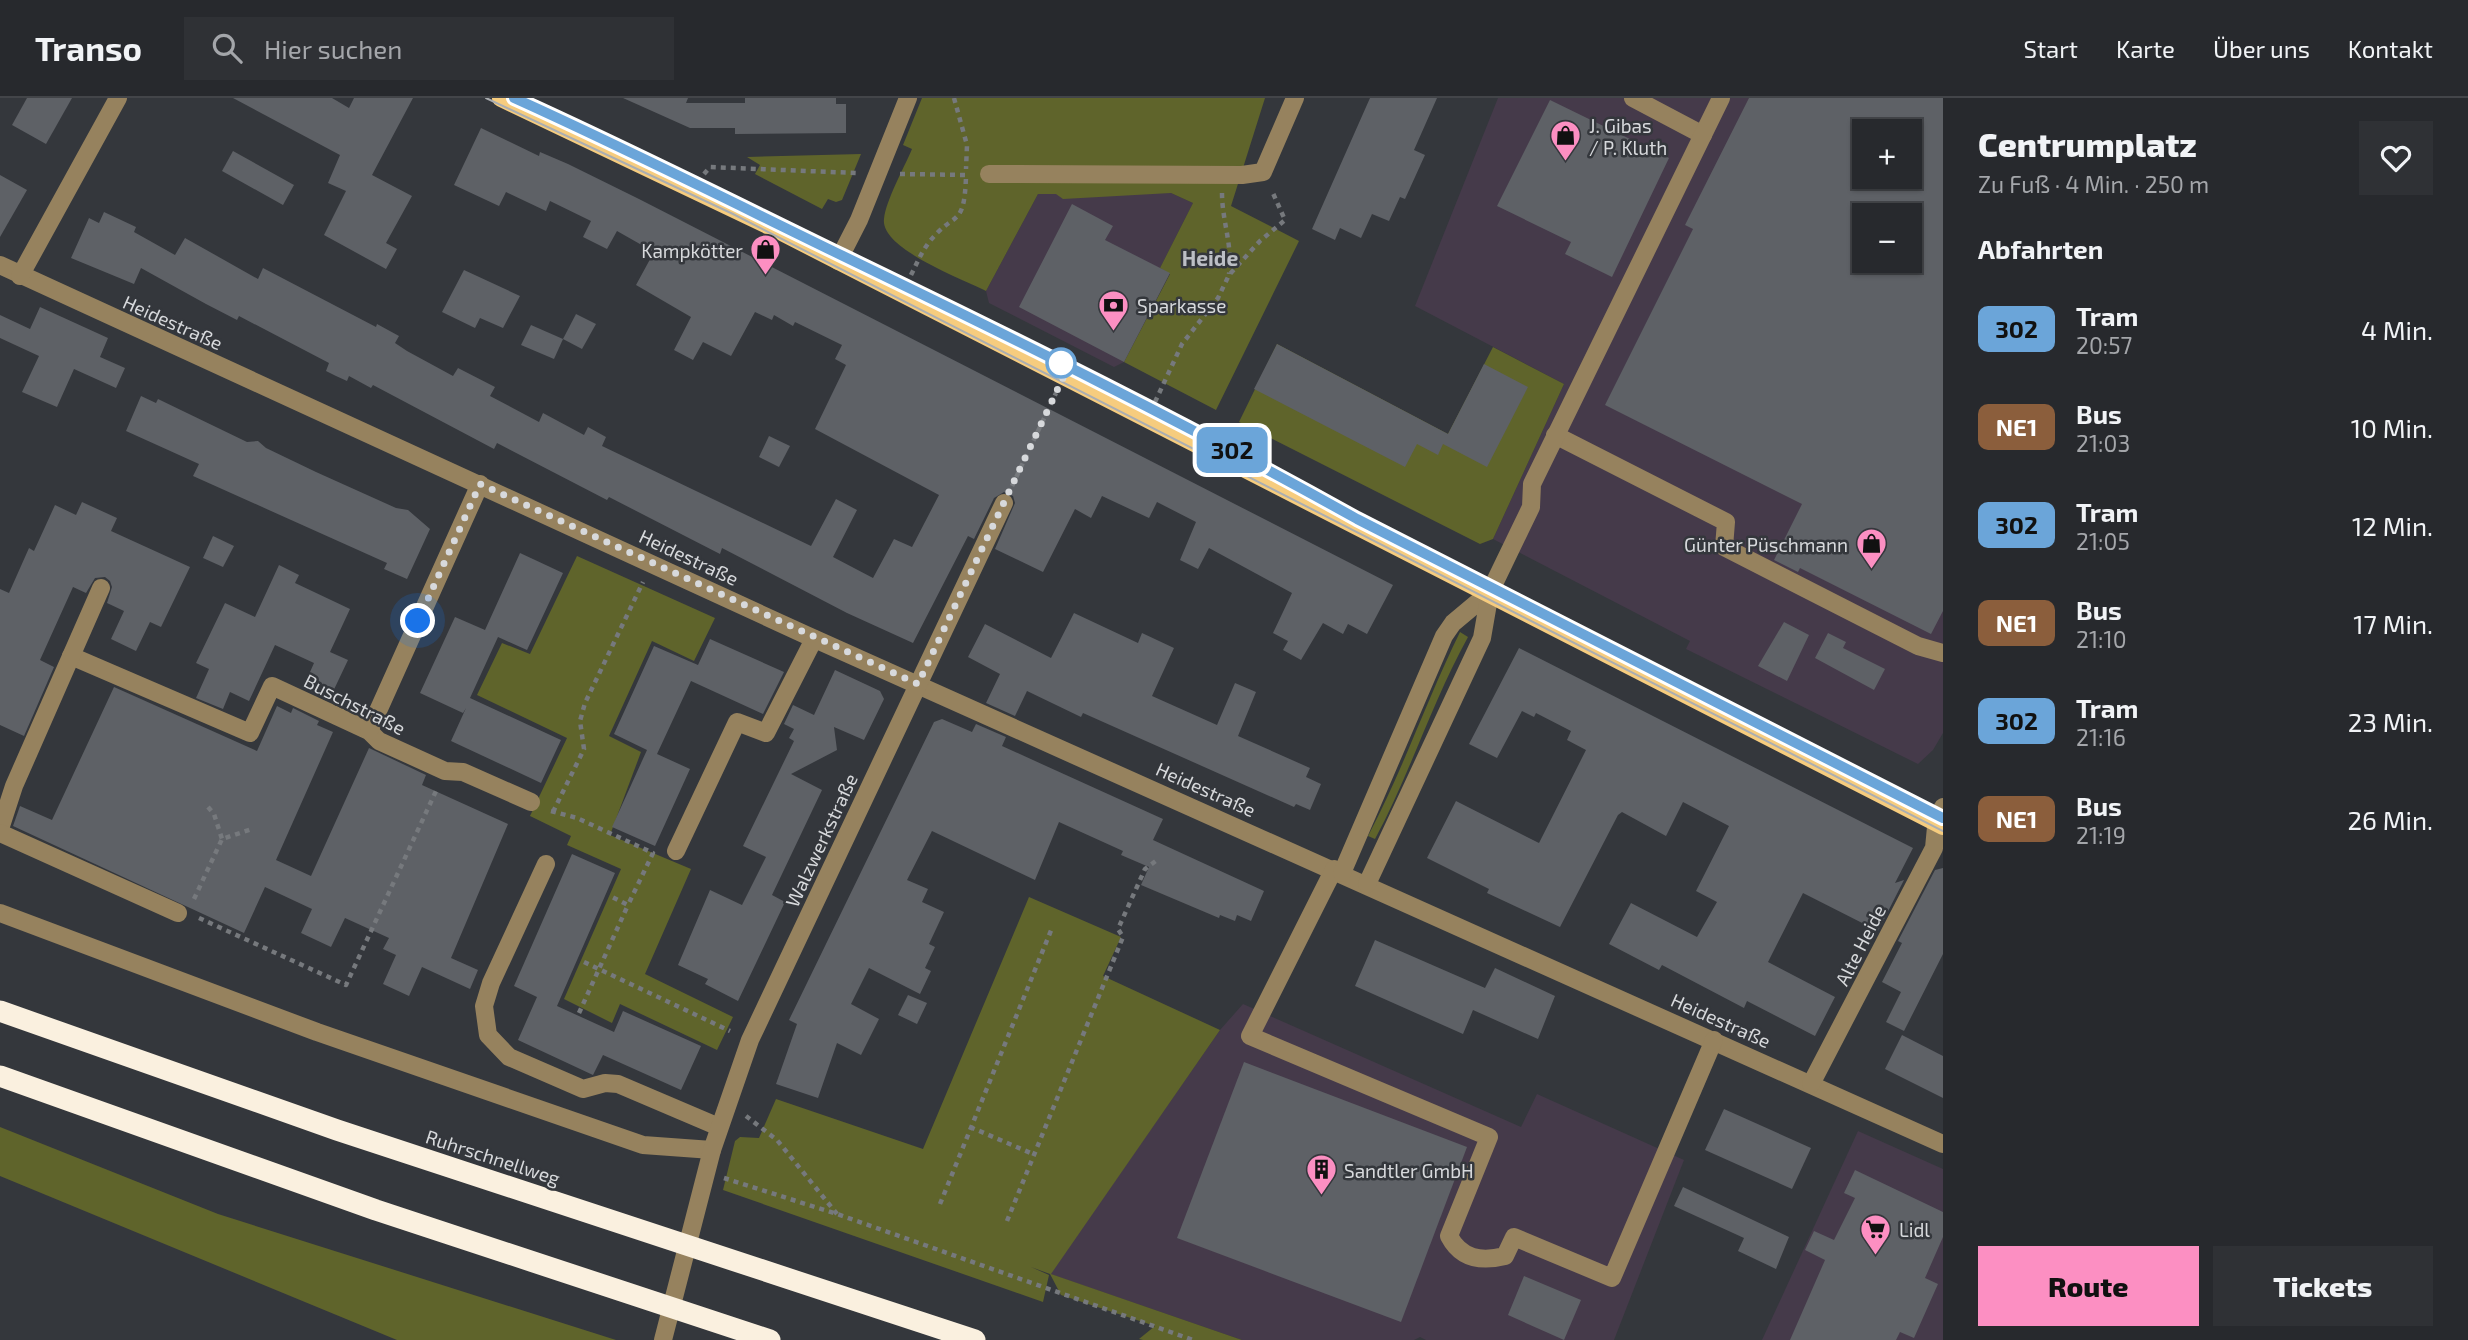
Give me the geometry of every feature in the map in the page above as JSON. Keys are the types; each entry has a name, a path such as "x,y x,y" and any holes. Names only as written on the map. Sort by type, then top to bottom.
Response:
{"highway":[{"name":"Ruhrschnellweg","path":"0,1011 324,1125 975,1340"},
{"path":"0,1076 376,1210 769,1340"}],"main road":[{"path":"501,98 838,261 1941,819"}],"street":[{"path":"20,276 118,98"},
{"path":"838,261 908,98"},
{"path":"989,174 1264,172 1295,98"},
{"path":"1633,98 1703,135"},
{"path":"1367,884 1482,638 1490,592 1531,507 1532,484 1721,98"},
{"name":"Heidestraße","path":"0,265 814,639 1338,871 1943,1144"},
{"path":"1555,435 1726,522 1724,547 1918,646 1943,653"},
{"path":"369,731 480,484"},
{"name":"Walzwerkstraße","path":"663,1340 712,1150 750,1040 1004,503"},
{"path":"101,588 71,656 7,780 0,831 183,913"},
{"path":"1490,592 1453,623 1444,636 1338,871 1250,1036 1489,1138 1449,1236 1456,1250 1483,1262 1505,1256 1514,1237 1612,1278 1714,1040"},
{"path":"676,851 737,722 766,733 814,639"},
{"name":"Buschstraße","path":"71,656 250,733 272,686 369,731 379,741 445,771 463,772 531,802"},
{"name":"Alte Heide","path":"1811,1084 1934,848 1941,819"},
{"path":"546,864 491,983 484,1006 488,1035 509,1057 583,1089 605,1083 618,1084 719,1127"},
{"path":"0,913 317,1032 643,1145 712,1150"}],"path":[{"path":"919,258 931,239 959,217 965,198 967,145 954,98"},
{"path":"693,189 710,167 989,174"},
{"path":"1147,418 1182,344 1218,298 1229,275 1260,241 1285,219 1264,172"},
{"path":"1222,174 1222,209 1232,254 1229,275"},
{"path":"1004,503 1064,376"},
{"path":"553,812 584,749 580,721 585,703 652,563"},
{"path":"251,829 222,839 183,913 346,985 445,771"},
{"path":"531,802 553,812 577,818 653,853 579,1013"},
{"path":"208,807 214,814 222,839"},
{"path":"1007,1220 1123,937 1118,929 1145,869 1157,860"},
{"path":"610,896 628,905"},
{"path":"940,1204 1052,928"},
{"path":"584,962 750,1040"},
{"path":"729,1102 776,1140 837,1214"},
{"path":"970,1127 1033,1154"},
{"path":"706,1172 837,1214 1193,1340"}],"shaded area":[{"path":"1498,98 1943,98 1943,733 1933,750 1918,764 1686,649 1690,641 1493,539 1564,384 1415,306"},
{"path":"1171,193 1193,203 1160,268 1170,273 1124,362 1114,367 989,303 986,291 1038,194"},
{"path":"1243,1004 1521,1127 1537,1094 1684,1160 1614,1340 1426,1340 1420,1337 1414,1340 1242,1340 1050,1274 1220,1030"},
{"name":"Lidl","path":"1858,1131 1943,1169 1943,1340 1762,1340"}],"green space":[{"path":"922,98 1265,98 1231,206 1299,241 1216,410 1124,362 1170,274 1160,268 1193,203 1171,193 1063,199 1056,194 1038,194 986,291 908,252 886,230 884,219 888,203 912,149 903,145"},
{"path":"861,154 842,200 836,202 828,199 822,209 755,174 760,165 747,157"},
{"path":"1277,344 1448,434 1493,347 1564,384 1493,539 1480,544 1239,422"},
{"path":"577,556 715,618 694,661 652,641 609,736 641,752 610,835 691,869 645,974 733,1017 717,1050 620,1004 612,1023 564,999 621,869 567,845 571,836 530,816 567,738 477,695 502,643 530,654"},
{"path":"1460,632 1468,637 1443,687 1388,814 1375,839 1368,836 1392,786"},
{"path":"1029,897 1121,937 1103,976 1220,1030 1051,1274 1242,1340 1139,1339 1155,1326 1061,1295 1050,1274 1031,1267 1049,1275 1043,1302 723,1190 735,1141 740,1137 759,1138 776,1099 923,1149"},
{"path":"0,1127 218,1214 616,1340 397,1340 0,1176"}],"building":[{"path":"27,98 72,98 46,144 12,125"},
{"path":"233,98 332,98 349,108 354,98 413,98 372,175 412,196 386,243 397,249 386,269 324,235 346,191 328,183 340,155"},
{"path":"623,98 688,98 686,103 745,103 745,98 836,98 836,104 846,104 846,133 735,134 735,128 690,128"},
{"path":"1370,98 1437,98 1414,150 1425,155 1405,199 1400,197 1389,221 1372,214 1361,238 1340,228 1335,240 1312,229"},
{"path":"1749,98 1943,98 1943,611 1931,634 1800,568 1798,572 1774,560 1802,504 1605,405 1693,229 1685,225"},
{"path":"1550,100 1669,158 1612,277 1565,254 1571,242 1497,206"},
{"path":"481,128 539,156 540,152 568,164 639,199 1393,585 1367,634 1348,624 1343,634 1323,623 1301,660 1283,650 1288,641 1273,633 1292,593 1209,548 1198,569 1180,560 1196,522 1157,502 1149,518 1102,496 1091,518 1075,509 1043,572 995,549 1015,503 1013,496 1004,492 994,498 974,539 968,536 913,643 847,613 722,548 720,554 609,497 607,500 497,443 494,449 373,385 371,388 349,376 347,381 336,376 326,371 329,363 239,316 237,320 141,268 134,284 71,258 89,218 99,223 104,212 136,227 134,232 175,255 185,238 258,279 263,268 376,327 377,324 399,336 395,343 407,351 453,376 458,368 495,387 490,396 539,422 543,413 584,435 588,427 606,437 602,446 811,546 836,499 857,510 833,557 873,578 894,539 912,547 939,495 815,429 846,365 835,359 842,345 795,322 793,326 774,315 772,320 755,312 731,356 703,342 693,360 674,350 691,317 636,285 654,252 617,231 607,249 583,237 591,221 550,201 546,211 506,192 499,206 454,185"},
{"path":"233,151 294,185 283,205 222,171"},
{"path":"0,175 27,190 0,237"},
{"path":"1072,204 1113,226 1105,240 1170,273 1124,362 1019,307"},
{"path":"464,270 520,296 503,328 480,318 475,328 442,312"},
{"path":"40,307 108,338 100,357 125,368 116,388 74,369 57,407 22,392 39,356 0,338 0,315 30,329"},
{"path":"576,314 596,324 582,349 563,339"},
{"path":"531,325 563,339 554,359 521,345"},
{"path":"1277,344 1448,434 1484,364 1528,387 1487,467 1443,444 1438,455 1417,444 1405,467 1254,389"},
{"path":"141,396 156,403 158,399 247,442 258,441 266,448 316,472 396,508 408,510 430,529 407,579 384,569 387,563 193,476 199,464 126,431"},
{"path":"769,436 790,446 779,467 759,457"},
{"path":"82,502 117,518 111,531 190,567 161,627 150,622 136,651 111,639 124,611 107,603 112,587 110,581 105,577 95,578 86,593 73,587 40,660 54,667 24,736 0,725 0,589 9,593 29,548 34,551 55,505 76,515"},
{"path":"213,536 234,546 223,567 203,558"},
{"path":"520,553 563,573 527,650 498,637 470,698 561,740 541,783 451,741 466,708 463,713 420,693 455,617 485,630"},
{"path":"279,565 299,575 295,583 350,609 330,652 348,660 329,700 303,688 314,663 275,645 249,701 230,692 223,709 196,698 209,669 196,663 225,603 255,617"},
{"path":"1074,613 1138,643 1142,633 1174,648 1152,696 1217,725 1235,683 1256,692 1238,736 1310,768 1306,777 1321,784 1310,810 1296,804 1294,807 1083,713 1081,717 1027,691 1015,716 986,703 1000,674 968,657 985,624 1051,658"},
{"path":"1784,622 1809,635 1787,681 1758,666"},
{"path":"1828,633 1846,642 1843,648 1885,669 1874,690 1815,658"},
{"path":"710,639 784,672 763,714 691,681 657,754 690,769 655,846 612,827 647,750 614,734 654,646 698,665"},
{"path":"1519,648 1913,848 1895,883 1904,880 1878,931 1803,893 1768,962 1835,997 1815,1036 1747,1001 1744,1008 1662,965 1659,970 1609,944 1631,903 1697,937 1717,902 1696,891 1729,826 1683,802 1666,836 1622,812 1618,815 1560,927 1487,893 1489,889 1427,858 1456,801 1539,843 1586,750 1567,740 1571,731 1536,713 1534,717 1522,711 1497,758 1469,744"},
{"path":"835,670 880,691 884,699 864,740 834,727 837,750 791,774 822,790 772,895 785,902 738,1001 705,984 708,979 678,965 710,890 742,905 766,857 743,846 794,741 789,738 794,729 784,724 793,705 814,715"},
{"path":"114,687 257,751 277,706 291,713 293,708 319,721 317,725 333,732 276,860 311,876 369,748 426,775 422,785 508,824 451,958 478,970 470,989 422,967 409,996 383,984 396,955 383,949 389,938 345,918 331,947 301,933 312,909 265,887 244,933 13,826 20,806 52,820"},
{"path":"942,719 972,732 976,724 1006,737 1002,746 1163,819 1153,840 1264,891 1251,921 1237,915 1235,921 1220,915 1219,918 1141,885 1149,867 1121,855 1123,851 1059,822 1035,880 932,831 907,880 928,889 922,902 944,912 929,944 935,947 925,968 931,971 920,994 869,968 851,1004 879,1019 861,1055 837,1043 818,1098 776,1084 797,1024 789,1020 934,722"},
{"path":"572,854 615,873 557,1006 614,1032 623,1011 701,1046 681,1090 603,1055 593,1075 518,1040 537,997 514,986"},
{"path":"1943,868 1943,954 1904,1031 1886,1022 1901,992 1882,982 1902,943 1898,941 1935,870"},
{"path":"1375,940 1485,988 1495,968 1555,996 1538,1039 1473,1010 1463,1034 1355,986"},
{"path":"908,995 927,1003 917,1024 898,1015"},
{"path":"1902,1035 1943,1056 1943,1098 1885,1069"},
{"name":"Sandtler GmbH","path":"1244,1062 1467,1147 1401,1322 1177,1238"},
{"path":"1724,1109 1811,1148 1792,1189 1705,1150"},
{"name":"Lidl","path":"1855,1170 1943,1212 1943,1237 1925,1278 1938,1284 1914,1338 1900,1332 1896,1340 1790,1340 1825,1260 1805,1250 1814,1231 1834,1240 1855,1198 1844,1193"},
{"path":"1683,1187 1789,1237 1776,1269 1738,1251 1744,1238 1674,1206"},
{"path":"1524,1276 1581,1300 1564,1340 1508,1315"}],"tram line":[{"path":"486,98 733,214 1943,831"},
{"path":"514,98 701,186 1064,365 1357,519 1943,818"},
{"name":"302","path":"514,98 697,183 977,320 1275,472 1357,519 1943,818"}],"place":[{"name":"J. Gibas / P. Kluth","path":"1566,163"},
{"name":"Kampkötter","path":"766,277"},
{"name":"Sparkasse","path":"1114,332"},
{"name":"Günter Püschmann","path":"1871,571"},
{"name":"Sandtler GmbH","path":"1321,1197"},
{"name":"Lidl","path":"1876,1256"}],"district":[{"name":"Heide","path":"1210,257"}],"route":[{"path":"418,621 480,484 918,684 1064,376 1061,363"}]}
